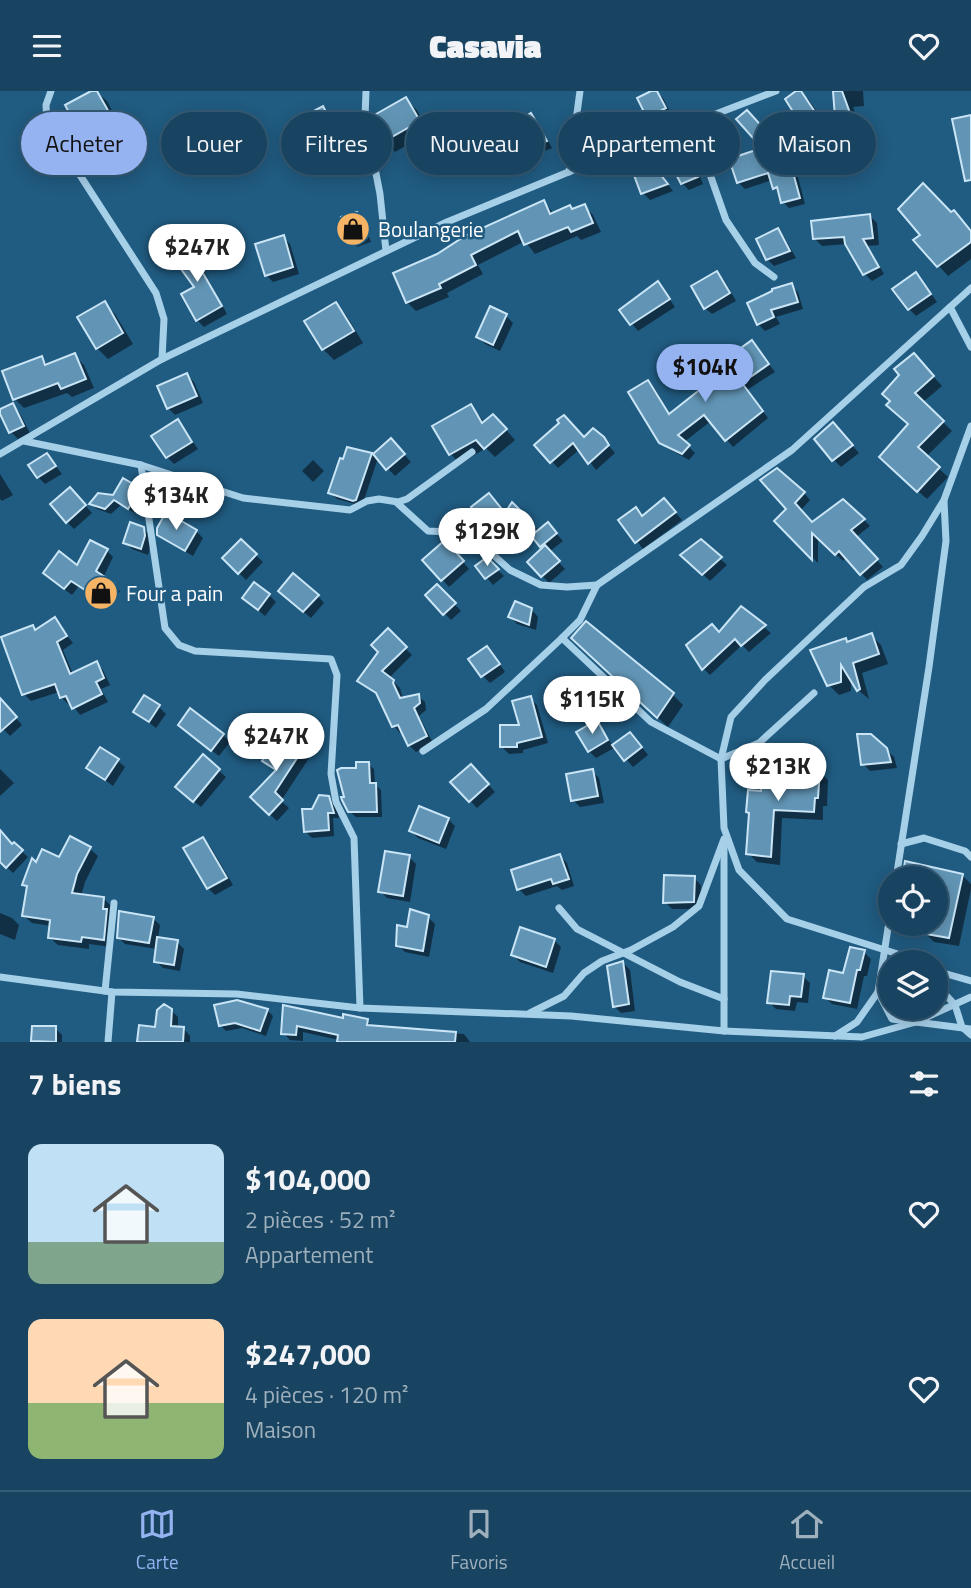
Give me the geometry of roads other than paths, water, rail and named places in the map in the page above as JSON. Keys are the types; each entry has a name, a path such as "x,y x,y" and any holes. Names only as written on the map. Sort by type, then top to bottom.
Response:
{"street":[{"path":"51,91 46,105 47,124 156,293 164,319 162,359"},
{"path":"366,91 365,117 380,194 386,251"},
{"path":"577,112 580,91"},
{"path":"721,112 776,91"},
{"path":"0,454 162,359 447,222 562,175"},
{"path":"710,175 726,221 754,263 774,277"},
{"path":"423,751 486,709 562,638 580,619 597,585 792,450 971,288"},
{"path":"950,307 971,347"},
{"path":"724,1031 724,828 721,759 731,717 765,680 864,587 901,565 944,500 971,426"},
{"path":"23,441 141,465 243,498 350,510 367,501 407,499 472,453"},
{"path":"141,465 165,628 179,645 194,651 331,659 337,674 331,775 336,801 354,838 360,1008"},
{"path":"898,866 944,554 944,500"},
{"path":"395,501 428,531 448,533 481,544 510,570 541,585 597,585"},
{"path":"562,638 651,722 721,759"},
{"path":"721,759 760,743 814,694"},
{"path":"724,828 739,870 787,919 884,950 886,936"},
{"path":"901,844 924,838 965,851 971,857"},
{"path":"526,1014 564,996 584,973 602,961 673,926 699,906 724,839"},
{"path":"108,1042 108,992 114,903"},
{"path":"559,908 577,929 680,982 724,999"},
{"path":"948,974 971,981"},
{"path":"0,977 108,992 237,994 360,1008 571,1016 724,1031 862,1037 916,1022 971,997"},
{"path":"834,1036 857,1022 878,992"},
{"path":"948,998 955,1005 962,1027 971,1035"},
{"path":"900,1020 971,1028"}],"place":[{"name":"Boulangerie","path":"353,229"},
{"name":"Four a pain","path":"101,593"}]}
